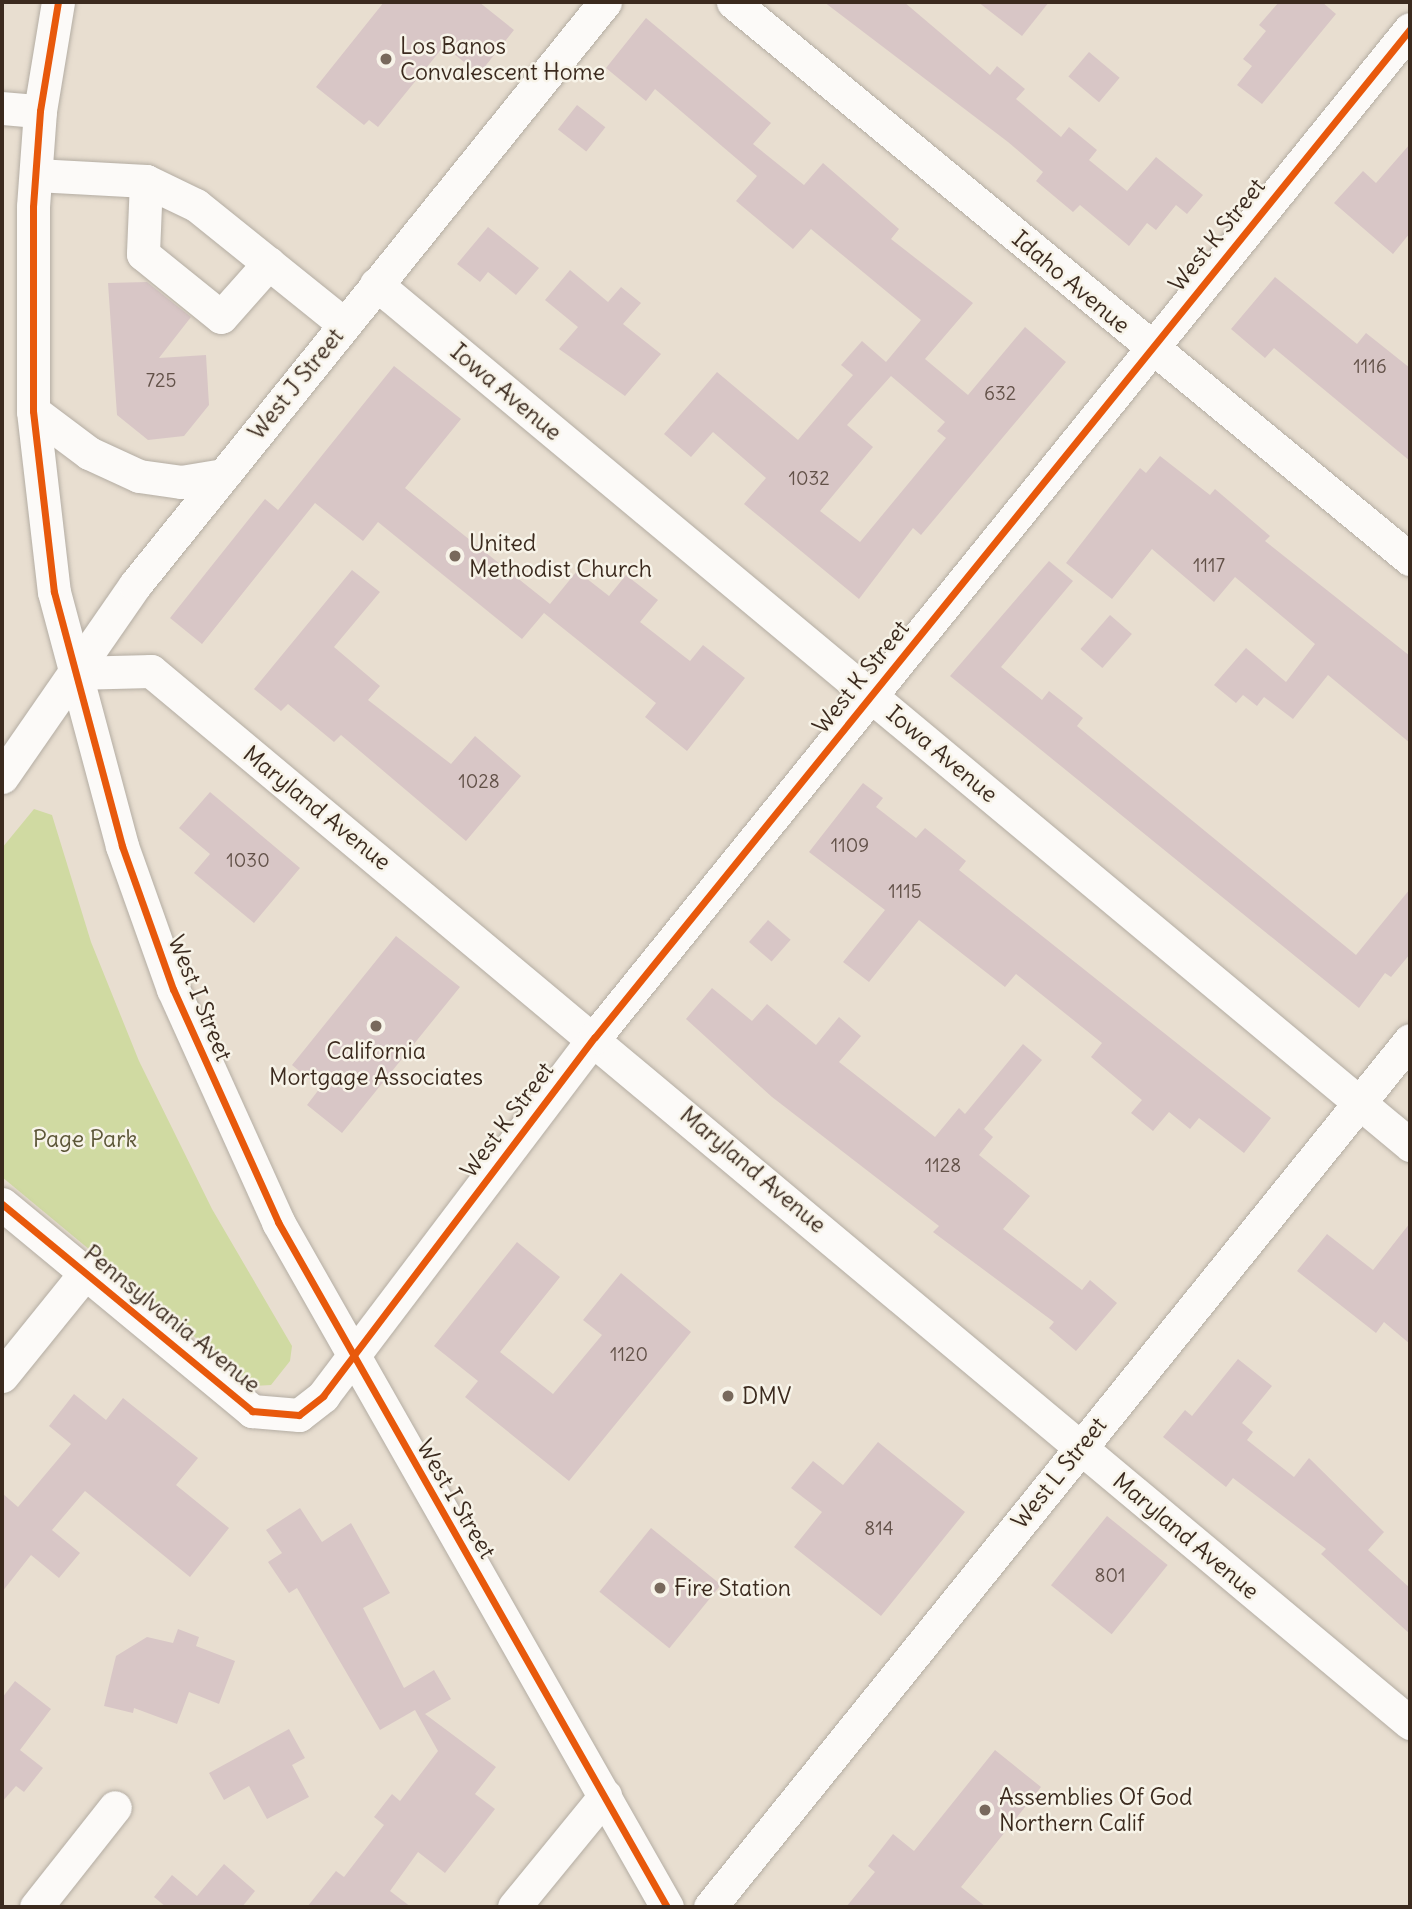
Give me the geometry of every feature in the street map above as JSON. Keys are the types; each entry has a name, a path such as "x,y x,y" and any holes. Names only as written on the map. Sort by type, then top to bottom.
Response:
{"street":[{"name":"West I Street","path":"58,2 40,111 36,175 33,411 54,592 122,846 173,989 261,1188 351,1356 667,1907"},
{"name":"West J Street","path":"2,777 74,673 223,475 605,2"},
{"name":"Idaho Avenue","path":"733,2 1410,559"},
{"name":"West K Street","path":"351,1356 596,1037 1410,29"},
{"path":"2,108 40,111"},
{"path":"36,175 146,181 196,205 344,324"},
{"path":"146,181 143,254 221,317 269,263"},
{"name":"Iowa Avenue","path":"376,284 1410,1145"},
{"path":"33,411 89,453 139,476 181,482 223,475"},
{"name":"Maryland Avenue","path":"74,673 150,671 596,1037 1079,1447 1410,1723"},
{"name":"West L Street","path":"710,1907 1357,1102 1410,1040"},
{"name":"Pennsylvania Avenue","path":"2,1204 252,1411 299,1415 323,1396 351,1356"},
{"path":"2,1376 85,1273"},
{"path":"514,1907 605,1796"},
{"path":"36,1907 115,1807"}],"green space":[{"name":"Page Park","path":"34,809 52,815 91,942 139,1061 212,1209 292,1346 290,1361 271,1385 254,1386 2,1177 2,848"}],"building":[{"name":"Los Banos Convalescent Home","path":"384,2 479,2 514,30 479,74 444,46 378,127 369,120 364,125 316,87"},
{"path":"824,2 904,2 990,75 997,66 1025,89 1016,99 1061,137 1069,127 1097,150 1089,160 1127,191 1156,157 1203,195 1187,214 1176,205 1156,230 1147,223 1129,246 1080,205 1073,212 1036,181 1043,172 1008,142"},
{"path":"978,2 1049,2 1022,36"},
{"path":"1279,2 1322,2 1336,14 1262,104 1237,85 1252,66 1243,59 1266,31 1259,25"},
{"path":"646,18 771,123 753,144 804,185 823,163 899,229 891,239 973,303 925,359 968,395 1025,327 1066,362 921,535 913,528 859,599 744,504 766,478 713,432 691,457 664,434 717,372 798,440 853,375 841,365 862,341 886,362 921,320 811,229 793,249 736,201 757,176 655,89 646,101 606,68","holes":["891,376 945,422 937,431 946,438 860,542 820,511 873,447 847,425"]},
{"path":"1089,52 1120,78 1099,102 1068,77"},
{"path":"577,105 605,127 586,152 558,129"},
{"path":"1410,144 1410,233 1393,254 1334,203 1363,171 1376,183"},
{"path":"488,227 539,268 516,295 488,272 480,282 457,264"},
{"path":"570,270 608,302 621,287 641,303 623,324 661,354 625,396 559,349 578,327 545,300"},
{"path":"1275,277 1357,344 1366,333 1410,368 1410,461 1274,348 1265,358 1231,329"},
{"path":"147,282 191,317 159,358 206,355 209,405 184,436 148,440 117,415 108,283"},
{"name":"United Methodist Church","path":"394,366 461,419 405,488 550,604 577,571 609,596 626,575 658,600 640,622 690,661 703,645 745,678 687,751 645,717 656,703 544,613 522,639 378,522 363,541 315,503 202,644 170,618 265,499 278,510"},
{"path":"1160,456 1210,495 1215,489 1270,536 1265,541 1410,656 1410,743 1328,675 1293,719 1264,697 1257,706 1243,695 1236,703 1214,685 1246,648 1286,682 1315,644 1235,577 1214,602 1152,549 1112,599 1066,563 1140,468 1146,473"},
{"path":"1049,561 1073,581 1001,667 1042,700 1049,691 1083,718 1077,726 1356,955 1410,889 1410,954 1391,977 1385,973 1359,1008 950,676"},
{"path":"352,570 380,592 334,647 380,686 368,700 451,764 475,736 521,776 466,841 341,735 334,742 288,704 281,711 254,689"},
{"path":"1110,615 1132,634 1102,668 1080,649"},
{"path":"863,783 883,798 876,807 916,838 925,828 966,861 959,870 1271,1118 1244,1153 1199,1118 1190,1129 1169,1112 1153,1131 1131,1113 1142,1100 1091,1057 1102,1043 1016,974 1005,987 919,920 869,982 843,962 885,910 809,852"},
{"path":"210,792 300,868 254,923 194,873 210,854 179,828"},
{"path":"768,920 791,940 772,962 749,942"},
{"name":"California Mortgage Associates","path":"396,936 460,987 342,1133 307,1105 320,1088 292,1065"},
{"path":"712,988 752,1021 767,1004 816,1045 839,1017 861,1036 839,1062 935,1137 959,1108 965,1114 1023,1044 1042,1060 984,1129 993,1137 979,1155 1030,1196 1003,1229 1082,1290 1090,1280 1117,1303 1076,1351 1049,1328 1054,1322 933,1232 939,1226 772,1097 686,1019"},
{"path":"1410,1223 1410,1344 1384,1322 1376,1333 1297,1271 1327,1234 1373,1270"},
{"path":"517,1242 560,1277 500,1352 553,1394 602,1335 583,1320 621,1273 691,1332 569,1481 465,1397 478,1381 434,1346"},
{"path":"1238,1359 1272,1386 1242,1423 1253,1432 1247,1440 1294,1477 1309,1458 1384,1532 1368,1550 1410,1588 1410,1634 1321,1554 1326,1549 1233,1478 1226,1487 1163,1437 1185,1410 1192,1416"},
{"path":"74,1394 106,1420 123,1398 198,1458 176,1485 229,1528 190,1577 85,1491 52,1530 80,1553 59,1578 31,1555 2,1592 2,1493 18,1507 71,1444 49,1426"},
{"path":"878,1442 965,1512 881,1616 794,1547 822,1512 791,1488 813,1461 843,1485"},
{"path":"300,1508 322,1542 351,1523 390,1593 363,1608 404,1688 434,1670 451,1699 425,1714 496,1767 475,1794 495,1809 445,1873 418,1852 390,1891 411,1907 307,1907 336,1871 344,1877 384,1825 374,1817 392,1794 400,1801 438,1751 415,1710 380,1730 297,1588 289,1593 268,1562 282,1553 266,1530"},
{"path":"1107,1516 1168,1565 1112,1634 1051,1585"},
{"name":"Fire Station","path":"651,1528 721,1585 669,1648 599,1592"},
{"path":"178,1629 199,1637 196,1646 235,1661 219,1704 189,1692 177,1724 134,1708 133,1713 104,1706 116,1656 147,1637 173,1643"},
{"path":"15,1681 51,1709 20,1750 43,1768 24,1792 16,1786 2,1802 2,1698"},
{"path":"289,1729 305,1758 292,1765 309,1797 267,1819 249,1786 224,1800 209,1773"},
{"name":"Assemblies Of God Northern Calif","path":"995,1750 1041,1787 961,1887 986,1907 846,1907 875,1872 868,1866 893,1834 914,1851"},
{"path":"224,1864 255,1891 242,1907 166,1907 154,1897 172,1875 197,1896"}],"cycle path":[{"path":"58,2 40,111 33,207 33,411 54,592 122,846 173,989 278,1222 667,1907"},
{"path":"2,1204 252,1411 299,1415 323,1396 595,1037 1410,29"}],"place":[{"name":"Los Banos Convalescent Home","path":"386,59"},
{"name":"United Methodist Church","path":"455,556"},
{"name":"California Mortgage Associates","path":"376,1026"},
{"name":"DMV","path":"728,1396"},
{"name":"Fire Station","path":"660,1588"},
{"name":"Assemblies Of God Northern Calif","path":"985,1810"}]}
